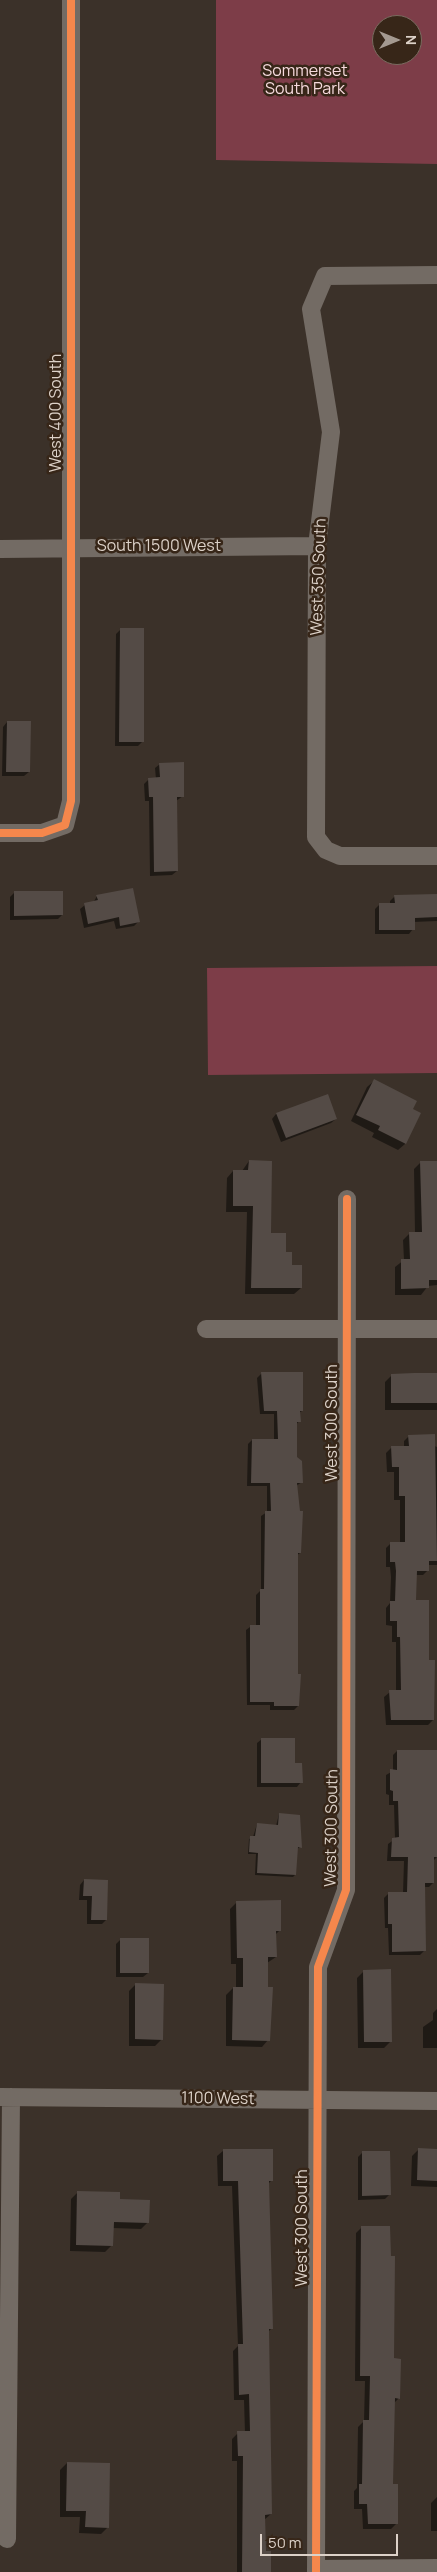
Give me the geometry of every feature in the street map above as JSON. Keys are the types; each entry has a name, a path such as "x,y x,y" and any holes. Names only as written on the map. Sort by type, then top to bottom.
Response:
{"street":[{"name":"West 400 South","path":"0,833 42,833 65,825 71,802 71,0"},
{"name":"West 350 South","path":"437,275 325,276 311,309 331,432 317,546 316,837 326,850 340,856 437,856"},
{"name":"South 1500 West","path":"0,549 317,546"},
{"name":"West 300 South","path":"316,2571 318,1967 346,1890 347,1199"},
{"path":"206,1330 437,1329"},
{"path":"5,2097 6,2539"},
{"name":"1100 West","path":"5,2097 437,2101"},
{"path":"316,2571 437,2568"}],"green space":[{"name":"Sommerset South Park","path":"216,0 437,0 437,164 216,160"},
{"path":"437,966 437,1073 208,1075 207,968"}],"building":[{"path":"120,628 144,628 144,742 119,742"},
{"path":"7,721 31,721 30,772 6,772"},
{"path":"184,762 184,797 177,797 178,871 154,872 153,797 149,797 148,778 160,777 159,763"},
{"path":"133,888 140,922 120,926 119,917 88,924 84,903 98,900 96,895"},
{"path":"14,891 63,891 63,915 14,916"},
{"path":"437,894 437,917 415,918 415,930 379,930 379,903 395,903 394,895"},
{"path":"374,1079 417,1101 413,1109 421,1113 406,1144 378,1130 380,1126 356,1115"},
{"path":"328,1094 337,1119 286,1138 276,1113"},
{"path":"249,1160 272,1161 271,1233 286,1233 286,1252 292,1252 292,1265 302,1265 302,1288 251,1288 253,1206 233,1206 233,1170 248,1170"},
{"path":"420,1161 437,1161 437,1280 429,1280 429,1288 401,1289 401,1259 410,1259 409,1232 422,1232"},
{"path":"261,1372 303,1372 303,1411 300,1411 301,1422 297,1422 297,1457 302,1461 303,1483 297,1483 300,1511 303,1511 301,1553 298,1553 298,1674 301,1674 299,1706 274,1706 274,1702 250,1702 250,1625 260,1625 260,1589 264,1589 265,1511 271,1511 270,1483 251,1483 252,1439 278,1439 277,1411 264,1411"},
{"path":"437,1373 437,1403 391,1403 391,1374"},
{"path":"435,1434 437,1561 429,1561 429,1571 417,1571 416,1600 429,1600 429,1660 435,1660 434,1720 391,1720 389,1690 401,1690 400,1637 397,1637 397,1621 390,1621 390,1601 395,1601 396,1571 395,1562 390,1562 390,1542 405,1542 405,1496 399,1496 399,1467 392,1467 391,1446 409,1446 408,1435"},
{"path":"261,1738 295,1738 295,1763 302,1763 303,1783 261,1783"},
{"path":"397,1750 437,1750 437,1857 434,1857 434,1883 425,1883 426,1951 392,1952 392,1924 388,1924 388,1892 407,1892 408,1857 391,1857 392,1838 399,1837 398,1801 393,1801 393,1791 390,1790 390,1769 397,1770"},
{"path":"279,1813 300,1815 302,1848 298,1847 296,1875 257,1873 258,1853 249,1852 250,1836 255,1836 257,1823 278,1825"},
{"path":"84,1879 108,1880 107,1920 91,1920 92,1896 83,1896"},
{"path":"281,1900 281,1931 276,1931 277,1957 268,1957 268,1987 273,1987 270,2041 232,2040 233,1987 243,1987 243,1958 237,1958 236,1901"},
{"path":"120,1938 149,1938 149,1973 120,1973"},
{"path":"391,1969 392,2042 364,2042 363,1970"},
{"path":"135,1983 164,1984 163,2040 135,2039"},
{"path":"418,2148 437,2149 437,2181 417,2180"},
{"path":"223,2149 273,2149 273,2181 269,2181 273,2329 269,2329 272,2514 265,2515 266,2551 271,2551 271,2572 242,2572 243,2456 238,2456 237,2431 250,2431 249,2394 239,2395 238,2344 243,2344 238,2181 223,2181"},
{"path":"362,2151 390,2151 391,2195 362,2196"},
{"path":"77,2191 120,2192 120,2199 150,2200 149,2223 114,2222 113,2246 76,2245"},
{"path":"361,2226 390,2226 391,2256 395,2256 394,2358 401,2359 400,2399 395,2398 393,2484 398,2484 398,2524 368,2524 367,2504 359,2504 359,2484 362,2484 363,2420 369,2420 370,2376 360,2376"},
{"path":"67,2462 110,2463 109,2528 85,2527 86,2511 66,2511"}],"cycle path":[{"path":"0,833 42,833 65,825 71,801 71,0"},
{"path":"316,2572 318,1967 346,1890 347,1199"}]}
